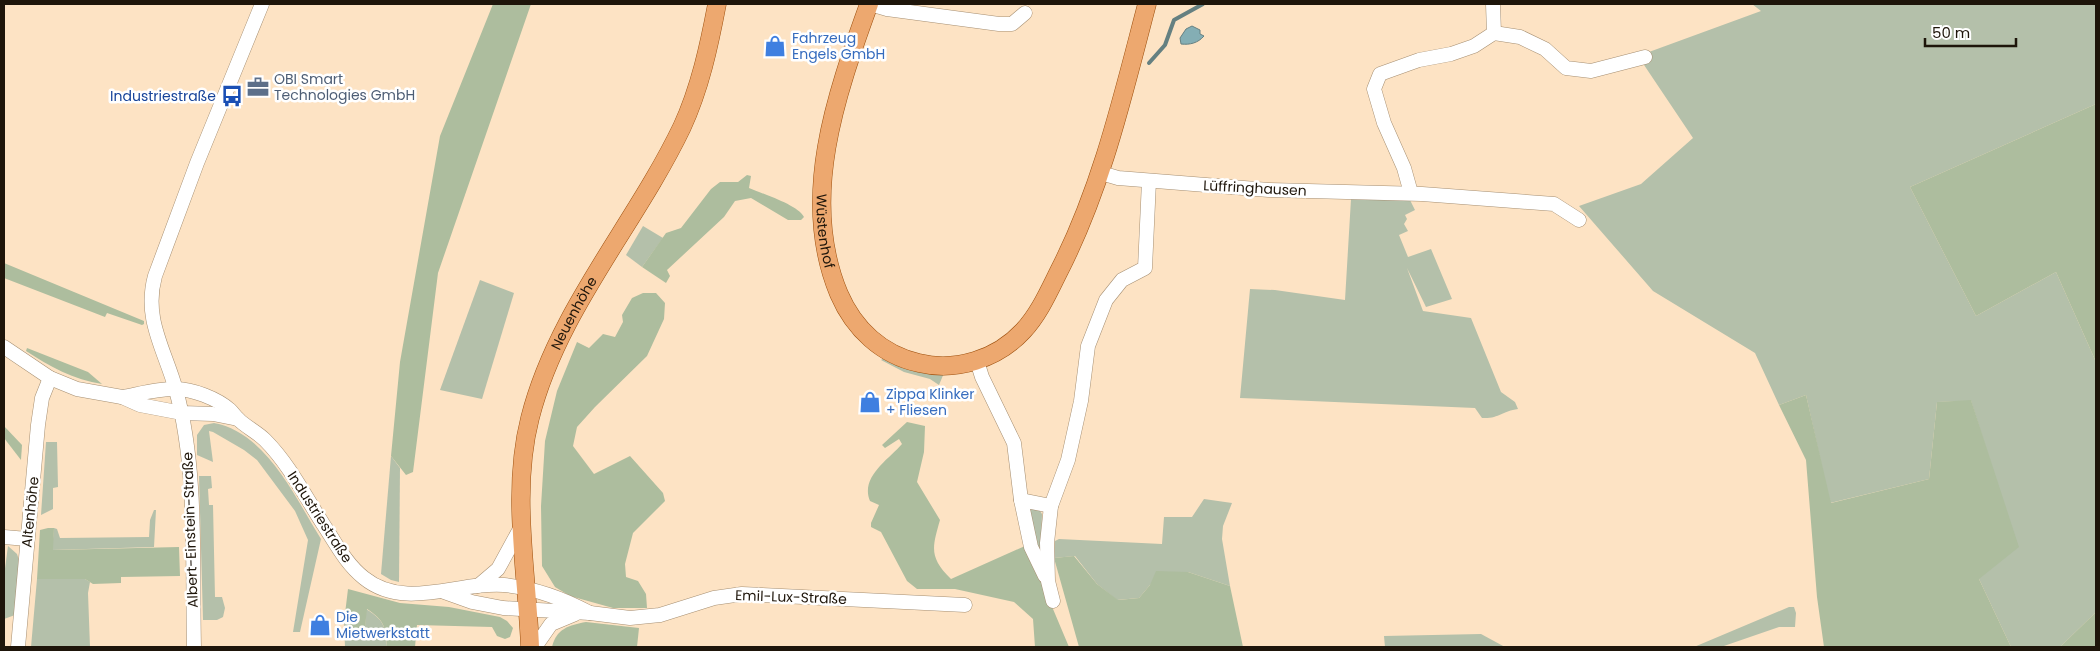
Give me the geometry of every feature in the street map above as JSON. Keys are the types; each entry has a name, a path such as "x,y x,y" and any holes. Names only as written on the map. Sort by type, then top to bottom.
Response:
{"main road":[{"name":"Neuenhöhe","path":"530,647 521,498 523,456 530,417 542,381 562,334 659,169 682,126 702,74 717,4"},
{"name":"Wüstenhof","path":"869,4 841,86 826,150 822,223 828,265 847,310 867,335 886,350 901,358 925,365 954,365 977,361 1005,348 1033,319 1066,258 1100,173 1147,4"}],"street":[{"path":"182,413 176,388 152,319 152,287 197,163 262,4"},
{"path":"869,4 887,10 999,24 1012,24 1025,12"},
{"path":"1493,4 1494,33"},
{"path":"1410,193 1404,168 1384,123 1374,89 1380,74 1410,63 1451,54 1474,46 1494,33 1520,37 1545,49 1566,68 1591,71 1645,57"},
{"name":"Lüffringhausen","path":"1100,173 1118,178 1269,190 1410,193 1554,204 1579,220"},
{"path":"1048,581 1047,543 1051,506 1068,460 1081,401 1088,346 1106,300 1122,280 1145,268 1149,181"},
{"path":"4,347 50,378 77,388 122,397 176,388"},
{"path":"977,361 982,376 1014,443 1021,500 1031,547 1048,581 1053,601"},
{"name":"Altenhöhe","path":"18,647 39,416 42,398 50,378"},
{"name":"Industriestraße","path":"176,388 204,396 230,410 238,419 264,439 277,453 355,570 364,579 383,590 444,592 478,586 503,585 527,589"},
{"name":"Industriestraße","path":"122,397 140,405 182,413 213,414 238,419"},
{"name":"Albert-Einstein-Straße","path":"182,413 190,475 194,647"},
{"path":"1021,500 1051,506"},
{"path":"478,586 498,569 522,524"},
{"path":"4,538 27,539"},
{"name":"Emil-Lux-Straße","path":"527,589 554,597 585,613"},
{"name":"Industriestraße","path":"444,592 472,602 503,608 528,609"},
{"name":"Emil-Lux-Straße","path":"528,609 585,613 619,618 646,617 668,613 714,598 742,594 965,605"},
{"path":"535,647 551,624 585,613"}],"green space":[{"path":"493,4 531,4 438,273 413,472 406,475 391,456 400,362 440,136"},
{"path":"1752,4 2096,4 2096,104 1910,187 1976,316 2056,272 2096,362 2096,612 2060,647 2011,647 1979,579 1993,470 1971,401 1937,402 1929,479 1830,503 1806,395 1779,405 1755,353 1653,291 1579,206 1641,184 1693,138 1638,56 1761,11"},
{"path":"2096,104 2096,362 2056,272 1976,316 1910,187"},
{"path":"747,175 751,176 749,188 788,204 804,217 801,220 788,220 751,198 735,201 724,217 667,270 670,276 666,283 642,267 666,233 681,228 711,189 720,182 738,182"},
{"path":"1351,199 1410,200 1415,210 1405,215 1407,219 1404,224 1408,231 1399,235 1408,257 1431,249 1452,299 1426,307 1407,268 1423,311 1471,318 1501,392 1515,402 1518,409 1493,417 1482,418 1475,408 1240,398 1250,289 1275,290 1345,300"},
{"path":"643,226 663,238 642,267 626,255"},
{"path":"4,263 144,321 144,324 142,325 107,313 105,317 4,278"},
{"path":"480,280 514,293 482,399 440,390"},
{"path":"643,293 656,293 665,303 664,319 647,356 577,427 573,446 594,474 630,456 663,493 665,501 633,533 625,564 626,577 638,581 646,594 647,608 613,608 570,596 555,587 542,566 541,506 545,441 557,391 577,342 589,348 603,334 615,337 623,322 622,315 632,298"},
{"path":"27,348 88,372 102,384 62,372 26,351"},
{"path":"884,358 944,373 939,385 930,379 904,372 881,360"},
{"path":"1806,395 1831,503 1929,479 1937,402 1971,400 2019,547 1979,579 2011,647 1824,647 1817,597 1806,460 1779,405"},
{"path":"907,422 925,426 924,452 917,482 940,520 935,538 934,552 944,571 951,579 1025,546 1043,573 1045,590 1069,647 1035,647 1033,619 1014,602 955,589 917,589 907,581 881,532 871,527 879,505 870,501 868,492 872,477 902,444 899,439 885,448 882,445"},
{"path":"214,423 233,429 249,439 264,453 290,487 321,539 300,632 293,632 308,540 295,511 257,460 244,450 209,431 213,462 197,455 197,435 204,425"},
{"path":"4,426 22,445 21,460 4,438"},
{"path":"46,442 57,442 58,487 53,488 53,509 41,515"},
{"path":"391,456 400,468 399,582 381,574"},
{"path":"199,476 211,476 212,488 208,489 209,505 213,505 215,597 222,597 225,608 223,617 217,620 203,620"},
{"path":"1204,499 1232,503 1223,526 1222,539 1230,586 1188,572 1150,585 1139,598 1117,600 1097,584 1075,556 1054,558 1055,541 1059,539 1162,544 1164,517 1192,517"},
{"path":"1029,508 1040,511 1042,514 1041,549 1039,550 1035,542"},
{"path":"154,510 156,510 154,547 52,550 54,528 57,529 60,538 149,537 150,520"},
{"path":"54,528 53,550 179,547 180,576 121,577 121,583 93,584 85,579 37,579 40,530"},
{"path":"8,546 17,554 19,560 15,615 4,619 4,576"},
{"path":"1074,556 1097,584 1118,600 1139,598 1150,585 1156,571 1188,572 1230,586 1243,647 1079,647 1054,558"},
{"path":"37,579 85,579 90,582 88,593 90,647 31,647"},
{"path":"348,589 400,603 449,607 500,617 513,628 510,637 505,639 497,636 492,627 417,625 415,647 387,647 386,634 381,621 367,609 365,627 359,633 344,622"},
{"path":"1789,607 1794,607 1796,613 1795,627 1779,627 1721,647 1694,647"},
{"path":"366,609 377,617 383,625 387,647 345,647 344,622 359,633 365,627"},
{"path":"2096,612 2096,647 2060,647"},
{"path":"586,622 639,628 637,647 552,647 557,636 564,629"},
{"path":"1481,634 1505,647 1385,647 1384,636"}],"water":[{"path":"1192,26 1200,30 1200,34 1204,36 1194,43 1181,44 1180,38 1186,29"}],"waterway":[{"path":"1149,63 1165,45 1174,20 1203,4"}],"place":[{"name":"Fahrzeug Engels GmbH","path":"775,46"},
{"name":"OBI Smart Technologies GmbH","path":"258,87"},
{"name":"Industriestraße","path":"232,96"},
{"name":"Zippa Klinker + Fliesen","path":"870,402"},
{"name":"Die Mietwerkstatt","path":"320,625"}]}
